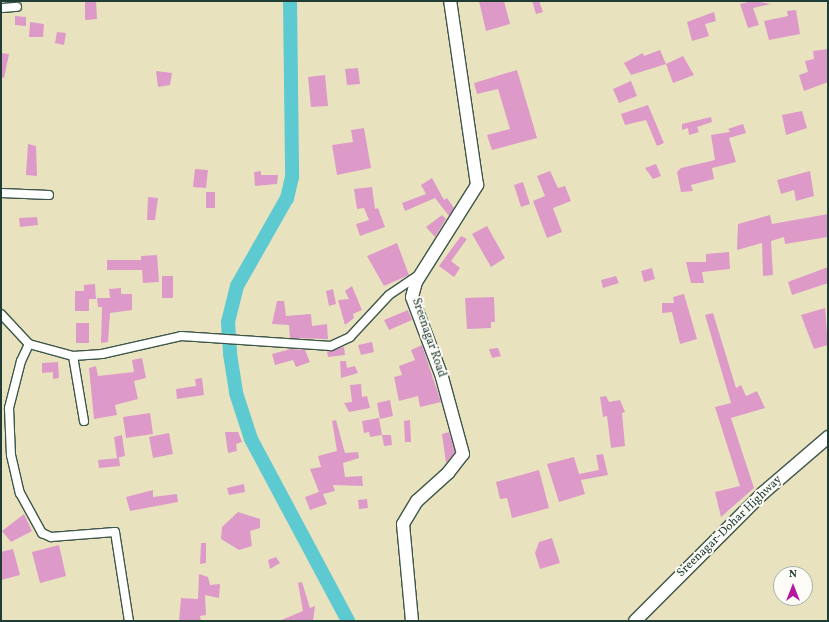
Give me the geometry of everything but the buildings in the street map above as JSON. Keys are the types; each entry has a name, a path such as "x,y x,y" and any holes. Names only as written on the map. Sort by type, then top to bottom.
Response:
{"main road":[{"name":"Sreenagar Road","path":"412,621 402,524 418,501 448,473 463,454 442,377 414,304 413,289 420,274 477,185 450,1"},
{"name":"Sreenagar-Dohar Highway","path":"635,621 763,493 828,437"}],"street":[{"path":"1,8 17,7"},
{"path":"1,193 49,195"},
{"path":"1,314 29,344 73,356 102,354 181,336 280,344 331,346 350,338 389,295 420,274"},
{"path":"29,344 21,361 8,414 11,455 20,493 42,534 51,537 115,532 129,621"},
{"path":"73,356 84,420"}],"waterway":[{"path":"290,1 292,177 287,198 237,286 228,322 230,354 236,393 251,439 348,621"}]}
